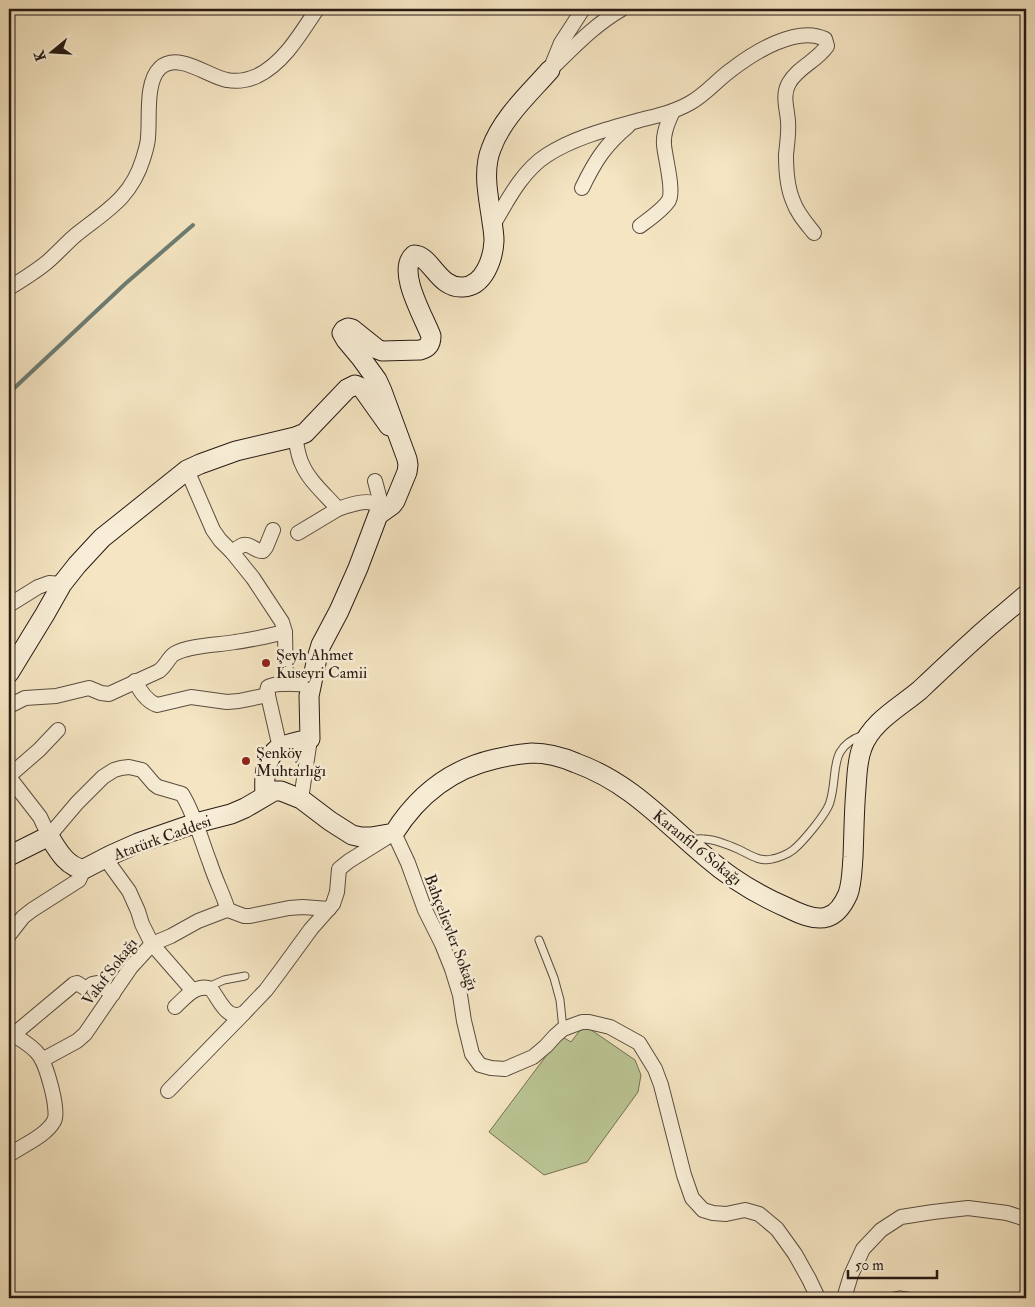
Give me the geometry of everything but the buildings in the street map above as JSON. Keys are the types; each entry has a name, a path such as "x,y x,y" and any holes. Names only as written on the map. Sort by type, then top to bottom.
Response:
{"street":[{"path":"9,288 46,263 76,235 109,211 128,190 143,161 148,139 151,86 154,76 161,67 171,63 181,63 227,80 239,81 255,76 268,69 280,58 297,38 317,9"},
{"path":"550,70 560,43 583,9"},
{"path":"301,799 310,739 309,706 311,686 321,644 358,568 376,518 379,513 392,505 407,472 408,464 377,380 342,333 348,328 352,329 382,351 409,351 426,348 429,345 431,336 410,285 408,269 410,258 414,255 420,255 437,275 457,287 473,285 481,279 492,253 494,240 487,186 487,166 490,150 500,129 550,70 591,30 622,9"},
{"path":"492,227 522,178 546,155 562,146 605,130 673,111 702,96 732,70 771,45 786,38 802,35 818,36 825,39 827,46 822,53 796,73 785,91 788,121 786,169 792,201 814,233"},
{"path":"640,226 663,207 670,195 664,144 665,132 673,111"},
{"path":"582,188 592,167 609,143 632,122"},
{"path":"9,673 62,584 77,566 102,538 187,470 236,451 305,433 347,389 355,385 362,388 401,441"},
{"path":"295,437 299,458 303,466 312,480 338,509"},
{"path":"187,470 220,540 254,578 282,622 285,632 286,684"},
{"path":"375,481 383,511"},
{"path":"298,533 348,505 373,503 383,511"},
{"path":"232,552 243,545 247,545 259,552 263,551 273,530"},
{"path":"9,604 38,587 49,583 62,584"},
{"name":"Karanfil 6 Sokağı","path":"394,833 403,818 423,796 470,766 510,755 549,754 585,766 633,793 707,858 751,890 772,902 795,911 817,918 828,918 844,904 849,892 852,871 858,760 868,734 1026,595"},
{"path":"9,706 25,698 56,696 89,688 106,694 159,671 165,667 172,655 176,653 188,649 285,632"},
{"path":"135,681 141,694 157,705 186,698 231,702 268,695"},
{"path":"280,748 267,689 270,686 286,684 311,686"},
{"path":"9,935 23,917 79,880 84,869 74,867 68,861 49,836 40,817 9,776 39,750 58,730"},
{"path":"310,739 280,748 271,757 265,771 265,795 274,791 281,791 301,799 352,835 371,837 394,833"},
{"path":"9,856 49,836 77,803 114,770 129,767 142,770 158,787 182,794 196,823 228,910"},
{"name":"Atatürk Caddesi","path":"84,869 138,843 196,823 231,814 245,808 265,795"},
{"path":"168,1092 266,990 307,934 329,909 336,899 338,892 339,869 341,866 394,833"},
{"name":"Bahçelievler Sokağı","path":"394,833 452,970 460,995 472,1054 480,1065 505,1069 534,1057 563,1029 589,1022 610,1027 639,1043 658,1077 692,1198 703,1210 726,1214 745,1210 759,1214 777,1228 795,1254 818,1298"},
{"name":"Vakıf Sokağı","path":"42,1060 82,1038 135,962 152,944 129,891 104,858"},
{"path":"193,991 152,944 198,921 228,910 244,916 250,916 289,908 329,909"},
{"path":"9,1155 50,1127 56,1118 56,1106 40,1055 11,1033 74,984 77,983 88,990 92,984 97,984 112,994"},
{"path":"175,1007 193,991 202,987 208,987 226,1011 235,1016 244,1013"},
{"path":"844,1298 851,1275 863,1249 881,1230 900,1217 968,1208 1026,1219"}],"lane":[{"path":"687,840 704,838 739,850 754,858 772,860 792,851 812,830 830,803 837,757 844,745 855,738 868,734"},
{"path":"539,940 556,985 560,1000 563,1029"},
{"path":"208,987 224,980 245,976"},
{"path":"884,1298 900,1295 920,1298"}],"green space":[{"path":"584,1025 635,1060 641,1075 638,1092 587,1162 544,1175 489,1132 561,1036 571,1042"}],"waterway":[{"path":"9,393 125,284 193,225"}],"place":[{"name":"Şeyh Ahmet Kuseyri Camii","path":"266,663"},
{"name":"Şenköy Muhtarlığı","path":"246,761"}]}
